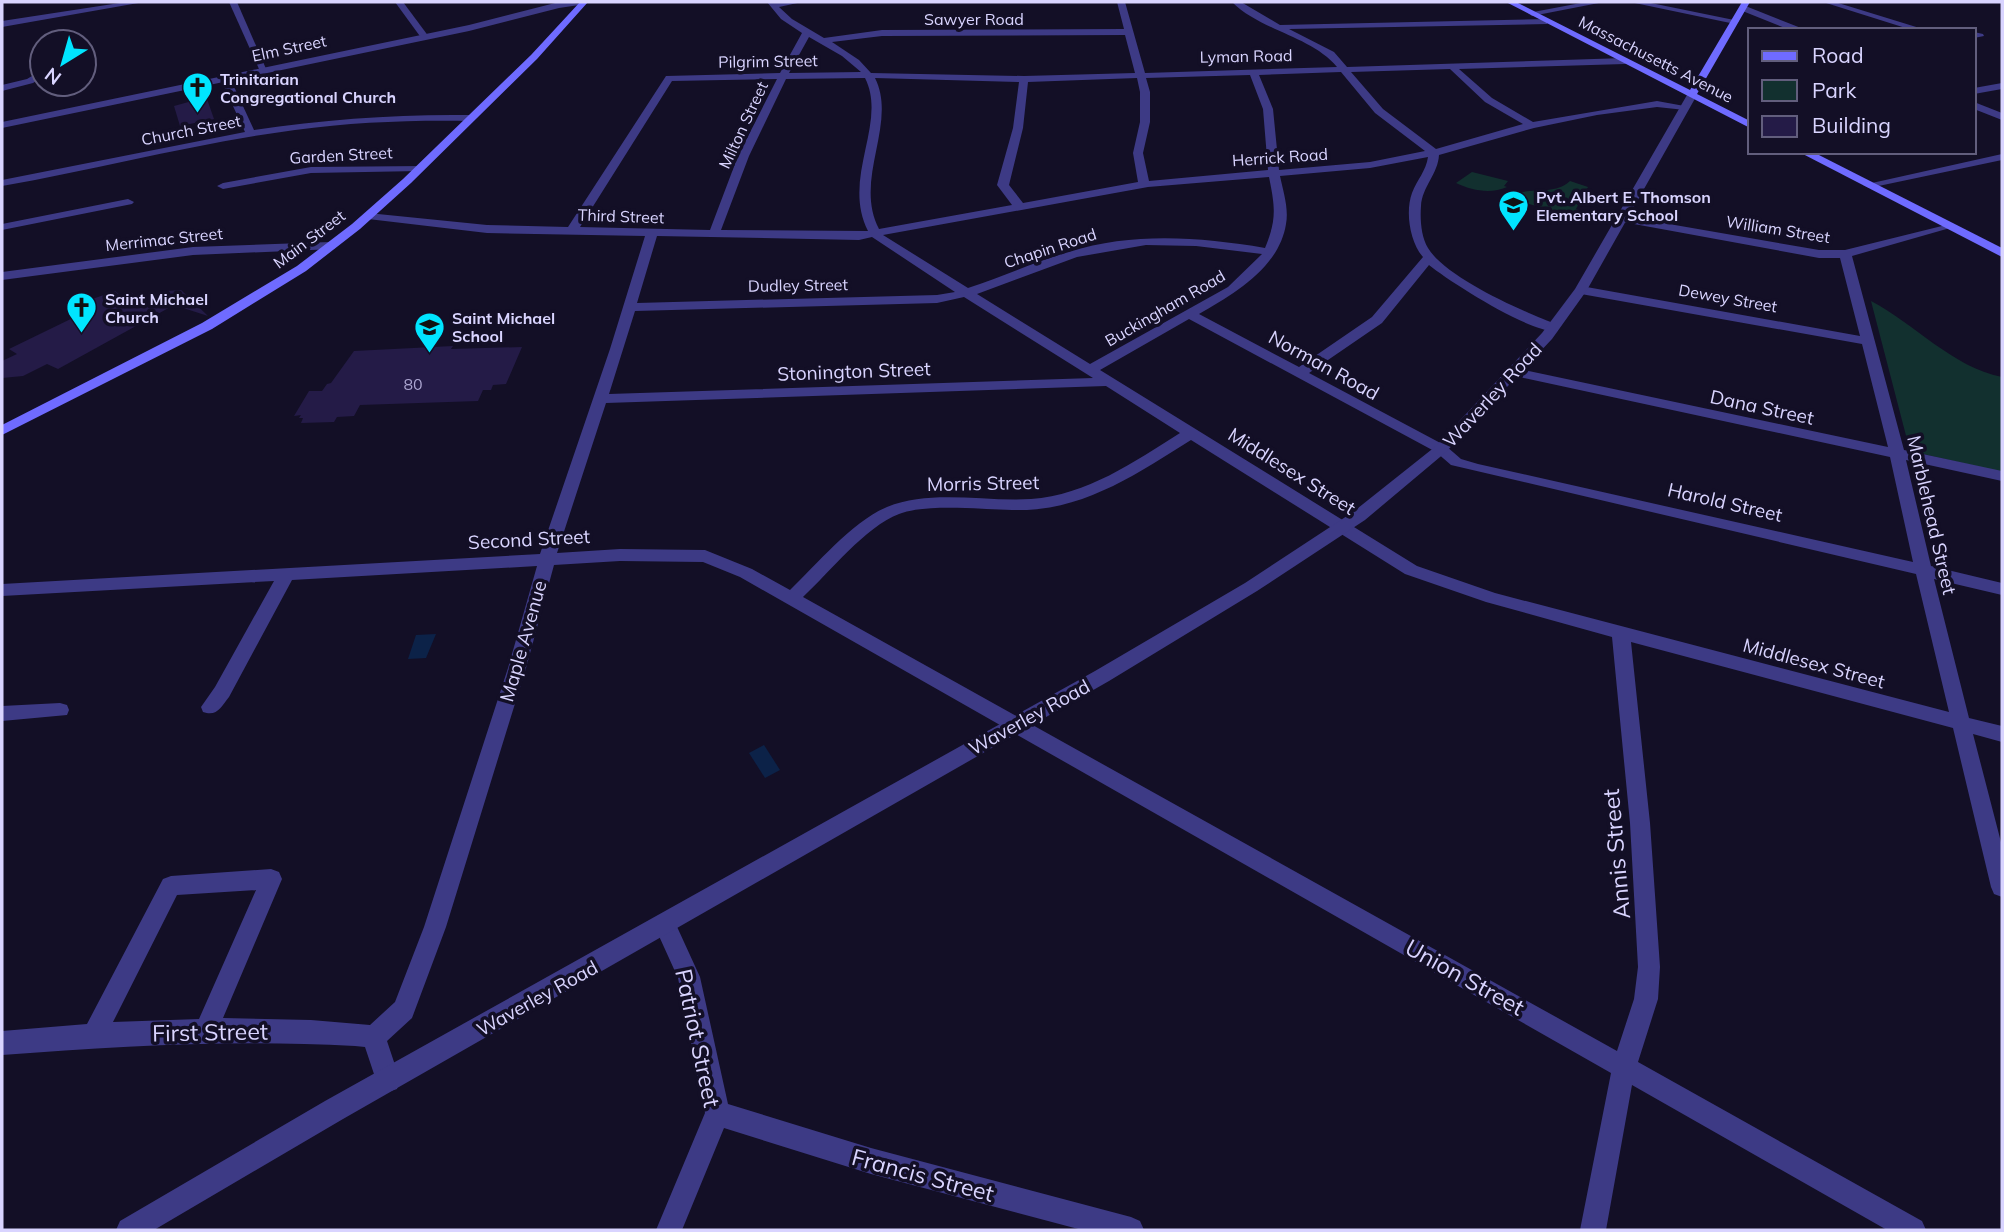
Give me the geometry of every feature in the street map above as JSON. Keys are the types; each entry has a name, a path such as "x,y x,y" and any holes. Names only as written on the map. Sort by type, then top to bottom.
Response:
{"main road":[{"name":"Massachusetts Avenue","path":"1510,2 1625,61 1689,101 1748,124"},
{"name":"Main Street","path":"2,431 244,305 301,269 368,215 420,168 583,3"},
{"name":"Waverley Road","path":"1689,101 1744,5"},
{"path":"1808,154 1946,226 1999,249"}],"street":[{"path":"2,24 141,2"},
{"path":"233,2 264,69"},
{"path":"399,2 425,37"},
{"path":"772,3 798,2"},
{"path":"1121,2 1141,75 1146,107 1138,153 1144,185"},
{"path":"1236,2 1278,28 1324,50 1346,69 1379,111 1434,153 1432,171 1417,195 1414,206 1415,222 1423,251 1455,277 1506,309 1553,328"},
{"path":"1532,13 1600,2"},
{"path":"1634,2 1735,21"},
{"path":"1827,2 1915,28"},
{"name":"Elm Street","path":"2,125 425,37 559,5 583,3"},
{"path":"772,3 791,23 854,62 873,83 877,103 867,154 864,192 867,215 874,233"},
{"path":"1744,5 1794,28"},
{"path":"1278,28 1546,20"},
{"name":"Milton Street","path":"715,234 721,212 747,152 807,32"},
{"name":"Sawyer Road","path":"820,41 882,33 1129,32"},
{"name":"Lyman Road","path":"869,76 1024,79 1625,61"},
{"path":"1452,66 1471,88 1532,125"},
{"name":"Buckingham Road","path":"1089,370 1232,290 1264,261 1269,252 1280,226 1281,211 1268,109 1253,71"},
{"name":"Pilgrim Street","path":"572,230 669,78 869,76"},
{"path":"226,78 251,134"},
{"path":"1019,206 1003,185 1004,170 1018,128 1024,79"},
{"path":"2,88 28,82"},
{"path":"1976,91 2002,86"},
{"name":"Herrick Road","path":"874,233 1144,185 1352,167 1434,153 1532,125 1653,104 1689,101"},
{"name":"Waverley Road","path":"129,1230 1016,723 1102,677 1251,587 1343,527 1441,449 1553,328 1581,290 1689,101"},
{"path":"1976,106 2002,117"},
{"name":"Church Street","path":"2,183 251,134 398,117 471,118"},
{"path":"1869,186 2002,157"},
{"name":"Garden Street","path":"223,186 311,170 420,168"},
{"path":"2,227 128,202"},
{"name":"Third Street","path":"368,215 487,229 843,236 874,233"},
{"name":"William Street","path":"1623,219 1819,254 1845,254"},
{"path":"1845,254 1946,226"},
{"name":"Maple Avenue","path":"374,1037 404,1010 435,927 517,667 547,559 652,233"},
{"name":"Middlesex Street","path":"874,233 967,295 1404,567 1450,586 2002,734"},
{"name":"Chapin Road","path":"967,295 1072,254 1123,243 1172,240 1269,252"},
{"name":"Merrimac Street","path":"2,276 193,251 330,246"},
{"name":"Marblehead Street","path":"1845,254 1898,455 1924,572 2002,887"},
{"path":"1299,374 1377,320 1397,299 1413,273 1430,257"},
{"name":"Dewey Street","path":"1581,290 1868,341"},
{"name":"Dudley Street","path":"629,307 937,299 967,295"},
{"name":"Norman Road","path":"1189,314 1441,449"},
{"name":"Dana Street","path":"1515,372 2002,476"},
{"name":"Stonington Street","path":"600,399 1110,382"},
{"name":"Morris Street","path":"791,599 891,511 928,505 1041,504 1076,498 1122,476 1191,433"},
{"name":"Harold Street","path":"1441,449 1456,462 1475,468 2002,589"},
{"name":"Second Street","path":"2,590 645,554 705,556 722,561 1016,723"},
{"path":"210,707 222,692 287,573"},
{"name":"Annis Street","path":"1593,1230 1625,1067 1646,999 1649,967 1640,823 1621,633"},
{"path":"2,714 60,710"},
{"name":"Union Street","path":"1016,723 1913,1230"},
{"path":"94,1035 171,886 271,879 206,1031"},
{"name":"Patriot Street","path":"665,925 689,978 717,1113 669,1230"},
{"name":"First Street","path":"2,1043 94,1035 206,1031 319,1031 374,1037"},
{"path":"374,1037 388,1080"},
{"name":"Francis Street","path":"717,1113 780,1135 942,1181 1131,1230"}],"green space":[{"path":"1472,172 1508,181 1504,186 1507,187 1482,191 1456,183"},
{"path":"1570,181 1588,187 1575,216 1529,204 1522,211 1501,206 1518,193 1553,189"},
{"path":"1871,301 1950,355 1984,372 2002,377 2002,472 1910,451"}],"water":[{"path":"436,634 426,658 408,659 416,635"},
{"path":"764,745 780,770 765,778 749,753"}],"building":[{"name":"Trinitarian Congregational Church","path":"207,99 214,119 180,126 174,106"},
{"name":"Saint Michael Church","path":"181,290 208,316 174,305 58,369 47,364 23,376 2,378 2,361 17,354 9,349 81,314 75,310 85,305 81,303 115,291 120,295 129,291 144,301 166,291"},
{"name":"Saint Michael School","path":"453,346 451,349 522,347 506,384 493,385 491,390 483,390 478,401 360,405 354,416 337,417 334,422 301,423 301,415 294,416 309,391 322,391 331,383 354,351"}],"place":[{"name":"Trinitarian Congregational Church","path":"197,115"},
{"name":"Pvt. Albert E. Thomson Elementary School","path":"1513,233"},
{"name":"Saint Michael Church","path":"82,335"},
{"name":"Saint Michael School","path":"429,354"}]}
